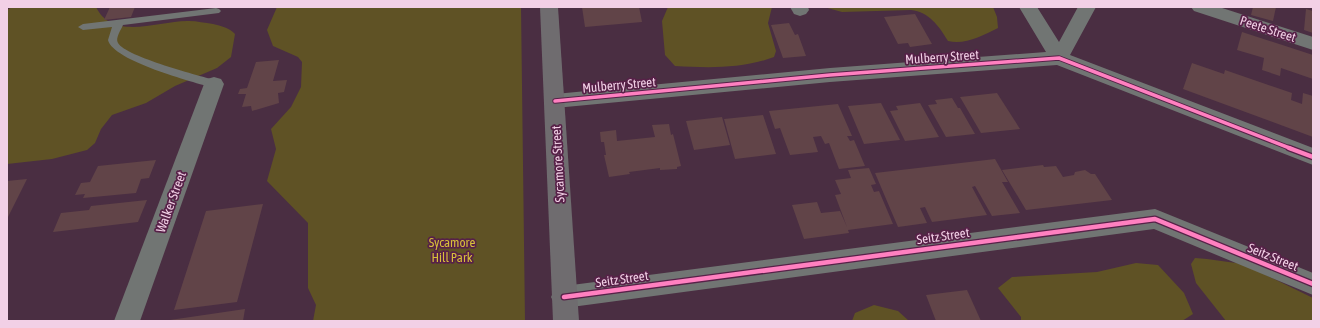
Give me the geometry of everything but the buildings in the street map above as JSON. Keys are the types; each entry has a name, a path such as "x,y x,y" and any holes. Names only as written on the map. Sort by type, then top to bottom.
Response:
{"main road":[{"name":"Sycamore Street","path":"549,7 566,321"}],"street":[{"path":"1028,7 1059,58 1087,7"},
{"name":"Peete Street","path":"1200,7 1313,44"},
{"name":"Mulberry Street","path":"554,101 830,75 1059,58 1313,156"},
{"name":"Walker Street","path":"127,321 214,84"},
{"name":"Seitz Street","path":"564,296 1155,219 1313,284"}],"lane":[{"path":"83,26 216,12"},
{"path":"119,23 112,38 114,46 138,59 214,84"}],"green space":[{"path":"12,7 96,7 104,18 114,24 125,27 138,27 189,21 222,26 235,34 231,57 217,68 175,86 146,103 112,115 101,129 95,143 87,150 52,159 7,164 7,10"},
{"name":"Sycamore Hill Park","path":"277,7 521,7 525,321 313,321 316,305 308,288 308,223 267,181 276,149 271,129 291,107 301,87 302,62 298,57 273,46 267,30"},
{"path":"668,7 772,7 768,23 776,51 774,57 737,66 675,66 665,55 662,21"},
{"path":"824,7 993,7 997,17 998,28 967,41 954,42 948,41 933,21 917,11 842,12"},
{"path":"1195,258 1243,264 1313,298 1313,321 1226,321 1196,283 1191,264"},
{"path":"1136,263 1158,265 1184,293 1193,314 1182,321 1021,321 1021,317 998,288 1012,277 1097,272"},
{"path":"874,305 898,311 909,321 852,321 855,313"}],"cycle path":[{"path":"555,101 830,75 1059,58 1313,157"},
{"path":"564,297 1155,219 1313,284"}]}
